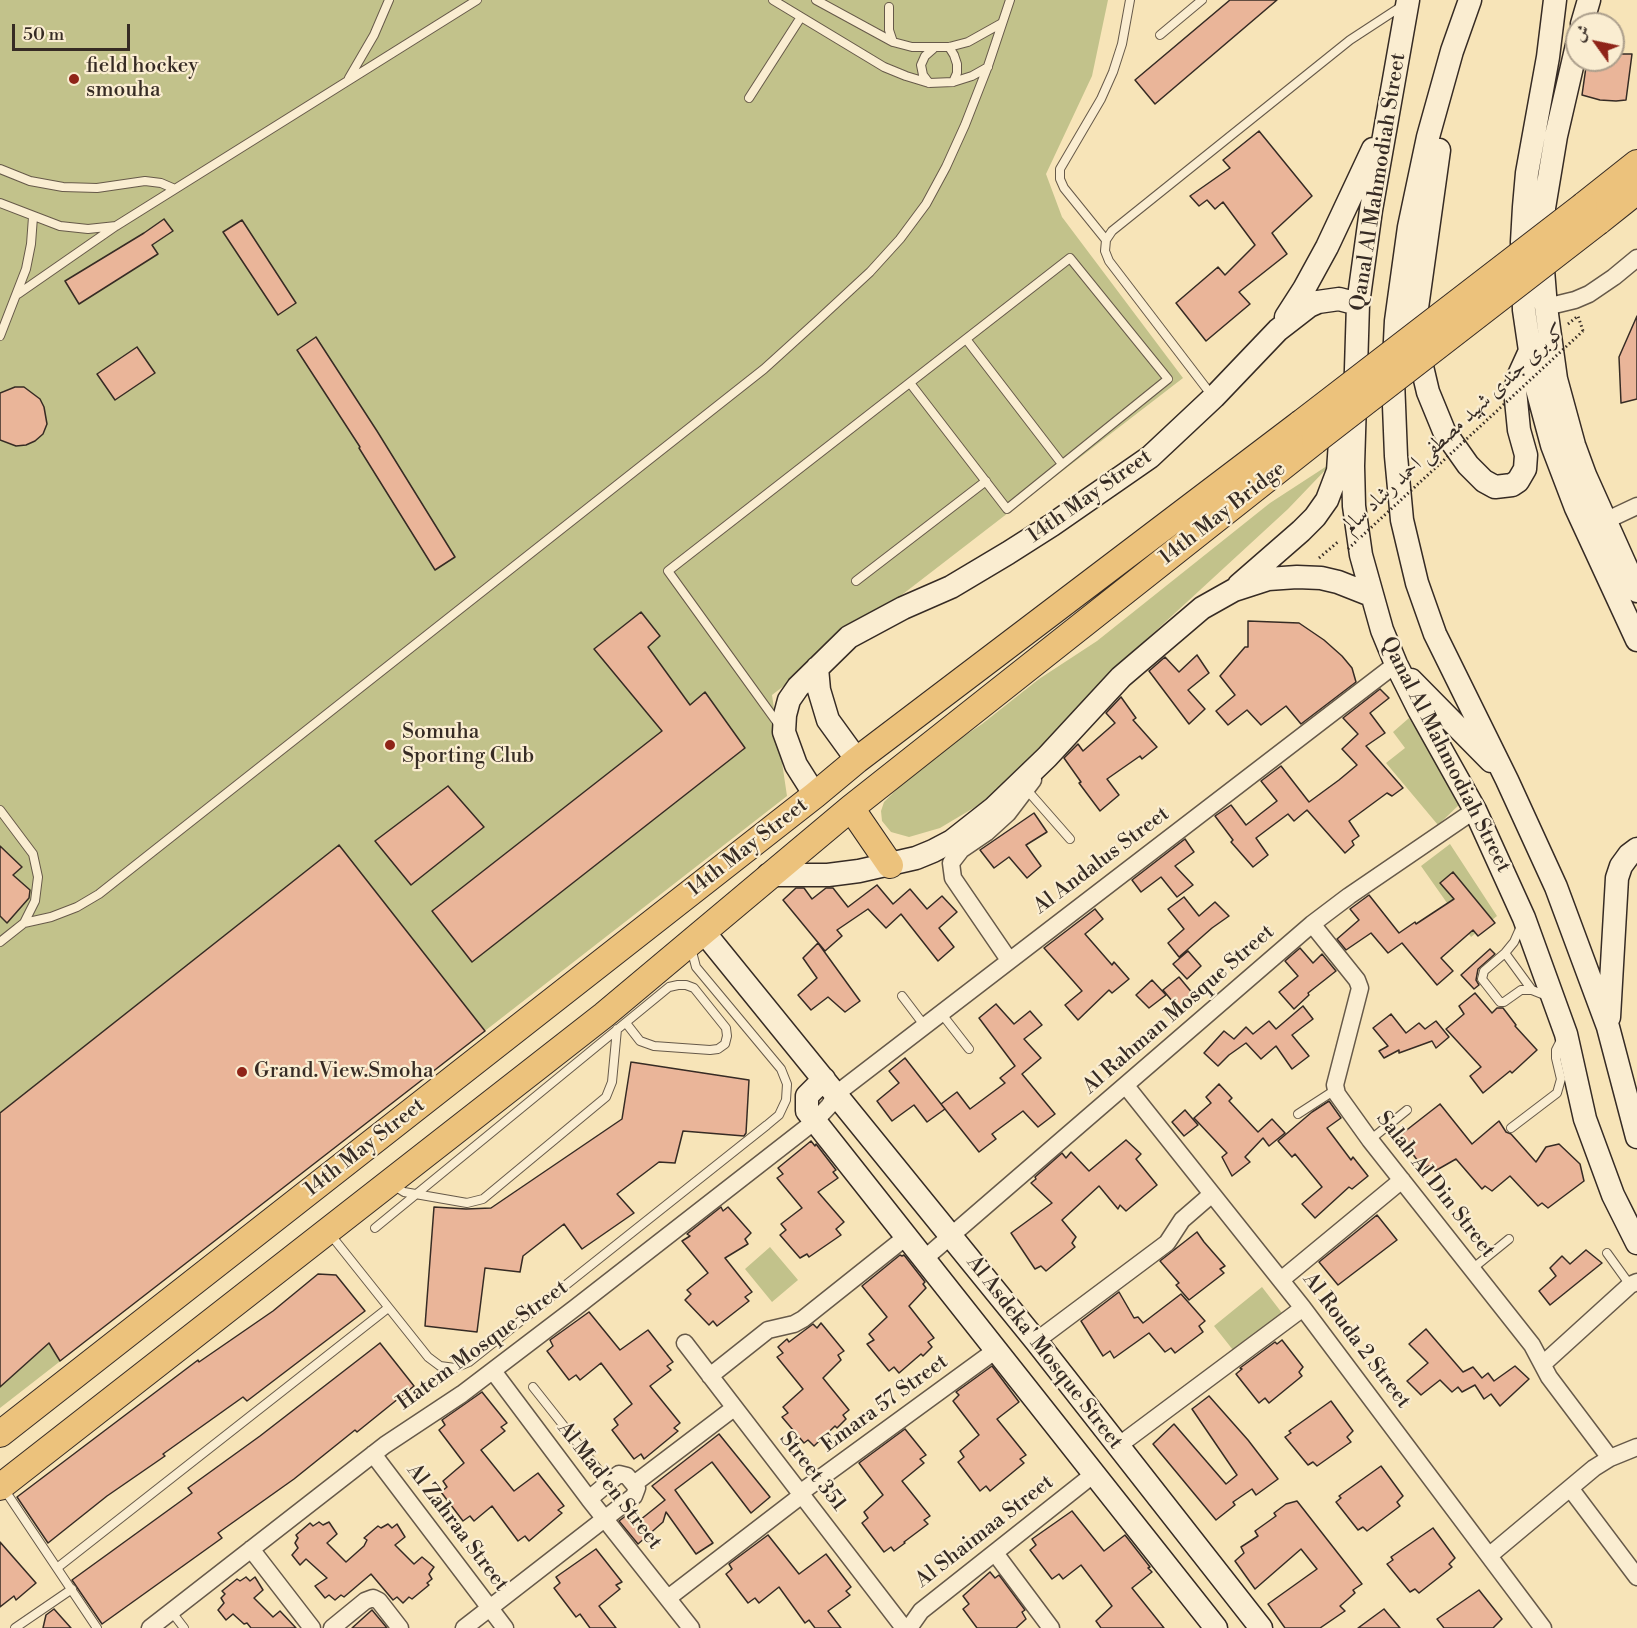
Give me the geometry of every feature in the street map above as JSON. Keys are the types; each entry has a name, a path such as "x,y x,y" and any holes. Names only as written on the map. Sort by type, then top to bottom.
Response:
{"main road":[{"name":"Qanal Al Mahmodiah Street","path":"1470,0 1452,51 1428,137 1409,227 1396,321 1393,368 1396,456 1402,520 1418,583 1435,634 1504,774 1556,887 1608,1027 1637,1137"},
{"path":"1555,0 1548,57 1527,173 1522,242 1524,310 1529,353 1542,412 1563,477 1637,640"},
{"name":"Qanal Al Mahmodiah Street","path":"1408,1 1387,115 1358,304 1353,466 1357,526 1365,575 1382,630 1396,664 1475,810 1524,918 1566,1034 1585,1119 1613,1196 1637,1243"},
{"path":"1452,51 1416,315 1418,344 1422,373 1444,430 1468,465 1495,488 1512,485 1518,481 1525,469 1526,455 1519,430 1515,390 1529,353"},
{"path":"1571,72 1556,136 1544,207 1543,270 1546,307 1556,379 1565,414 1585,475 1637,591"},
{"name":"14th May Street","path":"1278,330 1327,247 1369,159 1387,115"},
{"path":"1534,140 1544,207"},
{"path":"1591,213 1637,163"},
{"path":"1591,213 1637,191"},
{"name":"14th May Bridge","path":"857,760 1308,432 1591,213"},
{"name":"14th May Street","path":"815,795 796,765 784,732 785,714 789,700 798,687 856,632 951,587 1052,525 1150,457 1214,397 1278,330 1309,306 1318,302 1339,299 1358,304"},
{"path":"1234,590 1315,517 1334,486 1338,471 1348,327 1338,315 1329,313 1320,315 1304,324 1262,364 1239,371"},
{"name":"14th May Bridge","path":"851,808 1308,432"},
{"name":"14th May Street","path":"768,875 828,875 890,865 933,851 952,841 993,808 1047,757 1121,677 1202,608 1234,590 1268,579 1297,577 1321,578 1338,582 1371,595"},
{"path":"1396,664 1504,774"},
{"path":"817,668 820,697 828,720 857,760"},
{"name":"14th May Street","path":"0,1434 857,760"},
{"path":"851,808 890,865"},
{"name":"14th May Street","path":"1,1487 390,1183 623,1012 697,937 768,875 851,808"},
{"path":"1608,1027 1617,878 1621,866 1637,849"},
{"name":"Al Asdeka' Mosque Street","path":"697,937 830,1087 1036,1341 1258,1624"},
{"name":"Al Asdeka' Mosque Street","path":"830,1087 810,1092 805,1101 807,1111 1216,1628"},
{"path":"1228,1628 1242,1616 1258,1624"}],"street":[{"path":"1546,307 1589,294 1614,278 1637,258"},
{"path":"1605,521 1637,506"},
{"name":"Al Andalus Street","path":"830,1087 941,1013 1396,664"},
{"path":"1009,960 953,879 951,862 961,850 986,833 1008,813 1027,790 1047,757"},
{"name":"Al Rahman Mosque Street","path":"924,1259 1312,924 1475,810"},
{"path":"1312,924 1357,980 1360,988 1335,1090"},
{"name":"Al Rouda 2 Street","path":"1125,1086 1303,1308 1543,1628"},
{"name":"Salah Al Din Street","path":"1335,1090 1370,1140 1532,1345 1554,1383 1610,1458"},
{"name":"Hatem Mosque Street","path":"150,1628 373,1454 404,1431 450,1403 493,1371 815,1121"},
{"path":"1281,1280 1402,1180"},
{"path":"1036,1341 1167,1243 1182,1220 1212,1194"},
{"path":"710,1376 768,1330 794,1324 803,1319 906,1237"},
{"path":"1543,1364 1633,1283"},
{"path":"1118,1446 1303,1308"},
{"name":"Street 351","path":"685,1343 904,1628"},
{"name":"Emara 57 Street","path":"668,1598 801,1494 996,1350"},
{"name":"Al Mad'en Street","path":"493,1371 691,1628"},
{"path":"634,1484 734,1408"},
{"path":"1490,1555 1570,1488 1610,1458 1637,1447"},
{"name":"Al Zahraa Street","path":"373,1454 505,1628"},
{"path":"464,1628 636,1494 637,1488 627,1476 622,1474 590,1499"},
{"name":"Al Shaimaa Street","path":"909,1628 921,1611 1094,1474"},
{"path":"1570,1488 1637,1577"},
{"path":"251,1549 312,1628"},
{"path":"995,1553 1051,1628"},
{"path":"332,1628 365,1600 373,1598 379,1601 400,1628"}],"lane":[{"path":"347,81 374,35 389,0"},
{"path":"18,294 116,226 477,0"},
{"path":"773,0 884,67 906,76 929,83 953,82 972,76 988,66"},
{"path":"816,0 893,42 912,48 933,49 968,42 1002,23"},
{"path":"0,942 24,923 59,914 99,894 764,369 870,272 900,239 926,204 946,167 988,66 1010,0"},
{"path":"1106,240 1065,188 1060,179 1060,169 1101,99 1113,72 1122,44 1130,0"},
{"path":"1160,35 1202,0"},
{"path":"1214,397 1109,261 1105,251 1106,240 1112,231 1341,47 1408,1"},
{"path":"889,7 889,30 893,42"},
{"path":"749,98 801,17"},
{"path":"949,47 957,64 957,74 953,82"},
{"path":"929,83 923,75 921,65 925,56 933,49"},
{"path":"0,169 30,181 63,187 97,188 145,181 161,183 175,189"},
{"path":"0,203 60,226 78,228 116,226"},
{"path":"0,336 26,269 33,217"},
{"path":"784,732 668,571 1070,258 1168,379 1007,509 910,383"},
{"path":"966,339 1062,464"},
{"path":"856,581 986,482"},
{"path":"1027,790 1070,839"},
{"path":"1,813 33,854 38,878 35,902 24,923"},
{"path":"1524,918 1514,942 1482,974 1484,982 1500,1002 1504,1002 1521,990 1532,990 1550,998 1556,1006"},
{"path":"328,1231 428,1357 440,1366 455,1368 469,1362 779,1115 786,1100 787,1084 781,1069 696,967 692,956 697,937"},
{"path":"1505,953 1532,990"},
{"path":"390,1183 404,1192 466,1203 478,1201 606,1097 610,1090 617,1030 623,1012 669,987 686,985 701,994 726,1028 727,1036 724,1044 718,1049 654,1046 640,1041 623,1012"},
{"path":"902,996 924,1025"},
{"path":"375,1228 617,1030 623,1012"},
{"path":"941,1013 969,1049"},
{"path":"1510,1128 1557,1093 1561,1079 1556,1050 1566,1034"},
{"path":"1298,1114 1335,1090"},
{"path":"1370,1140 1407,1110"},
{"path":"1472,1269 1509,1239"},
{"path":"1607,1252 1633,1283"},
{"path":"57,1568 388,1308"},
{"path":"533,1387 609,1483"},
{"path":"1,1487 98,1628"},
{"path":"15,1628 72,1589"},
{"path":"171,1611 184,1628"}],"path":[{"name":"كوبرى جندى شهيد مصطفى احمد رشاد سالم","path":"1348,549 1583,331 1578,316"},
{"path":"1297,577 1357,526"}],"green space":[{"name":"Somuha Sporting Club","path":"0,0 1108,0 1092,76 1046,174 1062,217 1183,378 772,695 787,796 0,1408"},
{"path":"1333,462 1288,509 1149,637 1037,756 987,800 940,828 909,837 891,832 882,821 881,811 884,802 921,765 982,724 1039,679 1097,641 1270,503"},
{"path":"1409,718 1461,803 1438,825 1386,763 1405,748 1393,732"},
{"path":"1450,844 1497,916 1471,937 1421,866"},
{"path":"770,1247 798,1280 772,1302 745,1269"},
{"path":"1262,1287 1282,1313 1233,1350 1214,1326"}],"building":[{"path":"1230,0 1277,0 1155,104 1135,80"},
{"path":"1625,54 1632,54 1626,100 1600,100 1582,95 1585,72 1625,72"},
{"path":"1259,131 1312,196 1272,233 1287,254 1239,292 1250,304 1206,341 1176,303 1218,267 1225,275 1255,245 1223,202 1215,209 1207,200 1199,206 1190,196 1230,168 1223,160"},
{"path":"164,219 173,231 152,245 158,254 79,304 65,281"},
{"path":"242,220 296,303 278,315 223,232"},
{"path":"1637,316 1637,399 1621,403 1619,357"},
{"path":"316,337 455,557 435,570 360,447 297,350"},
{"path":"137,347 155,373 115,400 97,374"},
{"path":"15,387 24,387 40,399 44,407 47,424 43,434 26,445 16,446 0,440 0,393"},
{"path":"641,612 660,636 648,647 690,705 705,692 745,748 472,962 432,911 662,731 594,649"},
{"path":"1248,621 1299,623 1342,656 1352,668 1356,682 1301,724 1286,706 1261,725 1247,710 1228,725 1216,711 1235,695 1220,676 1245,647 1248,647"},
{"path":"1197,655 1209,673 1188,690 1205,709 1189,724 1149,671 1165,657 1179,672"},
{"path":"1380,689 1389,698 1370,713 1385,733 1366,746 1403,788 1392,796 1387,793 1349,821 1359,836 1352,841 1354,845 1345,853 1307,810 1294,821 1288,814 1256,838 1268,855 1253,867 1231,842 1233,840 1215,816 1231,805 1246,825 1277,801 1261,781 1281,766 1309,802 1339,780 1357,765 1342,749 1358,734 1343,718"},
{"path":"1121,697 1136,718 1133,720 1157,747 1142,759 1140,756 1107,779 1119,795 1100,811 1064,758 1078,744 1083,751 1115,723 1106,713"},
{"path":"448,786 484,827 411,885 375,841"},
{"path":"1034,813 1047,832 1026,845 1041,866 1027,878 1009,857 994,868 980,850"},
{"path":"1185,839 1194,852 1175,866 1193,885 1177,897 1161,877 1141,892 1132,880"},
{"name":"Grand.View.Smoha","path":"339,845 485,1031 60,1361 49,1343 0,1387 0,1113"},
{"path":"0,846 22,867 13,875 30,890 29,898 7,923 0,916"},
{"path":"1453,872 1495,923 1478,936 1473,930 1441,958 1453,971 1437,985 1402,943 1388,953 1371,933 1346,950 1337,939 1359,920 1350,909 1369,895 1399,933 1415,922 1416,924 1454,899 1440,883"},
{"path":"877,885 893,904 910,889 927,909 942,896 957,912 939,928 954,947 938,961 901,914 886,928 868,909 837,930 842,936 825,951 783,900 796,888 804,888 812,899 826,888 833,888 848,907"},
{"path":"1184,897 1199,916 1215,902 1229,916 1179,957 1168,943 1184,929 1168,909"},
{"path":"1095,909 1103,919 1085,934 1112,965 1114,962 1129,979 1112,993 1109,990 1078,1020 1065,1005 1082,991 1044,948"},
{"path":"818,943 860,1001 845,1012 828,997 811,1010 798,995 817,978 803,958"},
{"path":"1300,948 1313,963 1322,954 1336,971 1308,993 1309,995 1294,1009 1279,992 1298,976 1285,961"},
{"path":"1490,949 1495,954 1478,969 1476,980 1479,985 1474,989 1461,975"},
{"path":"1188,951 1201,966 1187,979 1173,964"},
{"path":"1179,977 1198,1000 1182,1013 1163,990"},
{"path":"1152,980 1166,995 1149,1008 1136,995"},
{"path":"1475,993 1492,1013 1497,1008 1503,1008 1515,1026 1537,1050 1512,1073 1510,1071 1483,1093 1470,1076 1481,1067 1446,1029 1464,1014 1459,1006"},
{"path":"996,1004 1014,1024 1030,1011 1042,1025 1024,1039 1041,1058 1022,1074 1055,1114 1038,1127 1023,1111 992,1134 996,1139 979,1152 941,1104 957,1092 970,1109 1005,1083 1000,1078 1015,1066 979,1018"},
{"path":"1303,1006 1313,1019 1292,1035 1309,1056 1292,1069 1276,1046 1261,1059 1246,1043 1218,1066 1204,1053 1224,1031 1234,1039 1246,1027 1253,1034 1269,1021 1276,1029"},
{"path":"1391,1014 1406,1033 1419,1023 1425,1029 1436,1021 1449,1037 1436,1048 1432,1041 1399,1053 1399,1050 1384,1058 1379,1051 1388,1046 1373,1028"},
{"path":"905,1058 945,1109 927,1122 914,1105 892,1121 877,1101 899,1083 889,1071"},
{"path":"631,1062 749,1080 746,1133 744,1136 683,1131 675,1163 659,1162 617,1194 634,1213 582,1249 564,1224 523,1256 520,1272 485,1268 477,1332 425,1326 434,1207 491,1208 622,1119"},
{"path":"1219,1084 1232,1098 1229,1101 1258,1132 1272,1119 1285,1133 1269,1146 1263,1138 1245,1157 1250,1162 1232,1176 1222,1157 1227,1153 1194,1118 1211,1103 1206,1097"},
{"path":"1329,1101 1341,1118 1327,1128 1351,1160 1353,1157 1368,1176 1352,1189 1349,1187 1315,1218 1302,1204 1322,1187 1295,1154 1292,1157 1278,1141 1312,1112"},
{"path":"1440,1104 1472,1144 1499,1121 1506,1132 1511,1134 1536,1162 1546,1147 1559,1144 1580,1164 1584,1181 1548,1208 1542,1203 1538,1206 1510,1176 1492,1191 1485,1186 1482,1189 1456,1159 1435,1171 1429,1166 1424,1169 1399,1136"},
{"path":"1185,1110 1198,1125 1184,1136 1172,1122"},
{"path":"1126,1140 1141,1154 1136,1159 1157,1185 1126,1211 1120,1205 1118,1209 1099,1186 1062,1220 1076,1237 1072,1243 1075,1247 1046,1271 1041,1266 1035,1269 1011,1233 1052,1203 1031,1183 1036,1179 1035,1177 1062,1153 1066,1158 1071,1152 1089,1171"},
{"path":"811,1141 815,1146 816,1144 836,1170 833,1172 838,1178 818,1192 844,1222 836,1229 841,1235 809,1257 807,1254 800,1258 780,1235 786,1230 781,1224 802,1208 777,1178 783,1174 778,1168"},
{"path":"721,1207 723,1211 728,1207 751,1233 745,1239 748,1244 725,1258 752,1292 745,1297 749,1301 717,1326 713,1321 709,1325 685,1300 691,1294 687,1290 708,1273 682,1241 690,1236 687,1234"},
{"path":"1377,1215 1397,1240 1338,1285 1319,1262"},
{"path":"1197,1232 1225,1266 1220,1269 1224,1273 1189,1300 1176,1285 1179,1283 1160,1261"},
{"path":"1586,1250 1602,1263 1550,1305 1539,1291 1556,1276 1550,1268 1562,1256 1570,1264"},
{"path":"900,1255 904,1255 925,1282 923,1284 926,1288 909,1306 934,1338 928,1342 932,1347 923,1356 921,1354 899,1373 894,1367 889,1371 867,1344 874,1340 869,1334 887,1317 862,1286"},
{"path":"318,1274 336,1275 365,1311 247,1401 243,1397 163,1454 165,1456 107,1496 48,1543 17,1497 198,1360 199,1362 273,1311"},
{"path":"1119,1292 1134,1318 1138,1317 1143,1323 1181,1294 1205,1321 1199,1326 1203,1332 1175,1353 1171,1348 1165,1352 1149,1333 1114,1358 1110,1351 1103,1356 1081,1321"},
{"path":"589,1312 620,1350 648,1330 673,1362 667,1366 671,1370 650,1386 680,1423 674,1428 678,1431 644,1459 641,1454 634,1459 612,1430 618,1425 614,1419 632,1404 601,1363 580,1380 576,1375 569,1380 547,1351 553,1346 550,1340"},
{"path":"821,1323 844,1351 838,1355 841,1360 823,1378 849,1410 843,1415 846,1419 814,1446 808,1440 804,1443 782,1417 788,1413 783,1407 803,1389 777,1357 783,1353 778,1347 787,1339 789,1342 813,1324 817,1328"},
{"path":"1426,1329 1463,1372 1473,1367 1482,1378 1488,1373 1494,1381 1515,1366 1529,1379 1500,1406 1491,1394 1484,1399 1475,1385 1462,1392 1458,1387 1452,1392 1440,1380 1421,1395 1407,1381 1428,1363 1409,1344"},
{"path":"1282,1340 1303,1367 1299,1372 1302,1376 1269,1403 1265,1398 1259,1403 1236,1374 1242,1369 1240,1368 1275,1342 1277,1344"},
{"path":"380,1343 414,1386 357,1432 355,1430 294,1479 218,1533 222,1538 102,1624 72,1580 192,1493 188,1488 260,1436"},
{"path":"992,1366 1019,1402 997,1419 1026,1455 1020,1459 1024,1463 990,1491 986,1486 980,1491 958,1462 964,1457 960,1451 979,1435 953,1401 959,1395 956,1392"},
{"path":"482,1392 507,1423 501,1427 505,1431 481,1450 514,1491 538,1473 564,1506 558,1510 562,1513 529,1541 525,1536 518,1541 492,1506 474,1521 470,1516 463,1521 441,1492 447,1487 443,1481 464,1463 439,1430 445,1425 442,1420"},
{"path":"1209,1396 1248,1440 1278,1479 1256,1495 1252,1489 1233,1502 1235,1505 1216,1520 1153,1444 1174,1424 1226,1484 1237,1475 1192,1409"},
{"path":"1331,1401 1353,1431 1347,1437 1351,1442 1317,1466 1313,1462 1308,1465 1285,1437 1291,1433 1289,1431"},
{"path":"905,1429 926,1455 920,1459 924,1463 902,1481 930,1516 924,1520 928,1524 905,1543 894,1551 891,1547 884,1552 862,1523 868,1518 864,1512 883,1495 859,1463"},
{"path":"719,1434 770,1497 751,1513 712,1462 675,1490 713,1543 696,1554 666,1512 663,1522 638,1544 619,1521 632,1511 640,1520 665,1500 652,1486"},
{"path":"1381,1466 1403,1496 1397,1502 1400,1506 1367,1531 1363,1527 1358,1530 1336,1502 1341,1498 1339,1496"},
{"path":"1297,1501 1362,1584 1353,1590 1355,1593 1340,1606 1345,1611 1320,1628 1285,1628 1268,1604 1317,1569 1301,1549 1255,1589 1235,1561 1244,1553 1241,1547 1258,1536 1255,1531 1276,1516 1274,1513 1286,1504"},
{"path":"1072,1511 1104,1551 1125,1535 1152,1572 1132,1588 1164,1628 1101,1628 1096,1621 1112,1606 1081,1565 1063,1579 1059,1574 1052,1579 1030,1550 1036,1545 1032,1539"},
{"path":"319,1522 323,1525 329,1522 337,1534 327,1543 346,1562 364,1546 367,1540 364,1538 378,1526 381,1528 388,1524 392,1528 397,1524 405,1537 395,1545 414,1564 422,1557 434,1567 429,1574 432,1579 427,1583 429,1585 412,1599 409,1597 403,1603 397,1597 393,1600 371,1574 344,1597 341,1595 335,1600 329,1595 325,1598 315,1586 327,1578 306,1559 300,1565 292,1555 298,1548 295,1543 298,1538 296,1535 310,1523 313,1526"},
{"path":"1433,1528 1455,1558 1449,1564 1452,1567 1419,1593 1415,1589 1410,1592 1387,1564 1393,1560 1391,1557"},
{"path":"768,1535 799,1574 826,1554 851,1587 846,1591 850,1595 828,1611 841,1628 815,1628 809,1620 805,1623 779,1587 759,1603 755,1598 748,1603 726,1574 732,1569 729,1564"},
{"path":"0,1542 36,1583 16,1600 14,1596 0,1607"},
{"path":"596,1549 622,1582 616,1585 620,1589 599,1606 616,1628 590,1628 580,1614 576,1617 554,1588 560,1583 556,1577"},
{"path":"990,1572 995,1578 999,1575 1025,1610 1022,1612 1026,1619 1016,1628 977,1628 963,1609 969,1604 963,1596"},
{"path":"246,1577 250,1581 255,1577 263,1590 254,1598 273,1617 280,1611 296,1628 251,1628 233,1614 226,1620 218,1610 224,1603 221,1598 225,1594 222,1591 237,1579 240,1581"},
{"path":"1479,1590 1502,1619 1493,1628 1444,1628 1437,1619"},
{"path":"54,1609 71,1628 43,1628 46,1615"},
{"path":"1384,1609 1400,1628 1358,1628"},
{"path":"372,1610 387,1628 352,1628"}],"place":[{"name":"field hockey smouha","path":"74,79"},
{"name":"Somuha Sporting Club","path":"390,745"},
{"name":"Grand.View.Smoha","path":"242,1072"}]}
